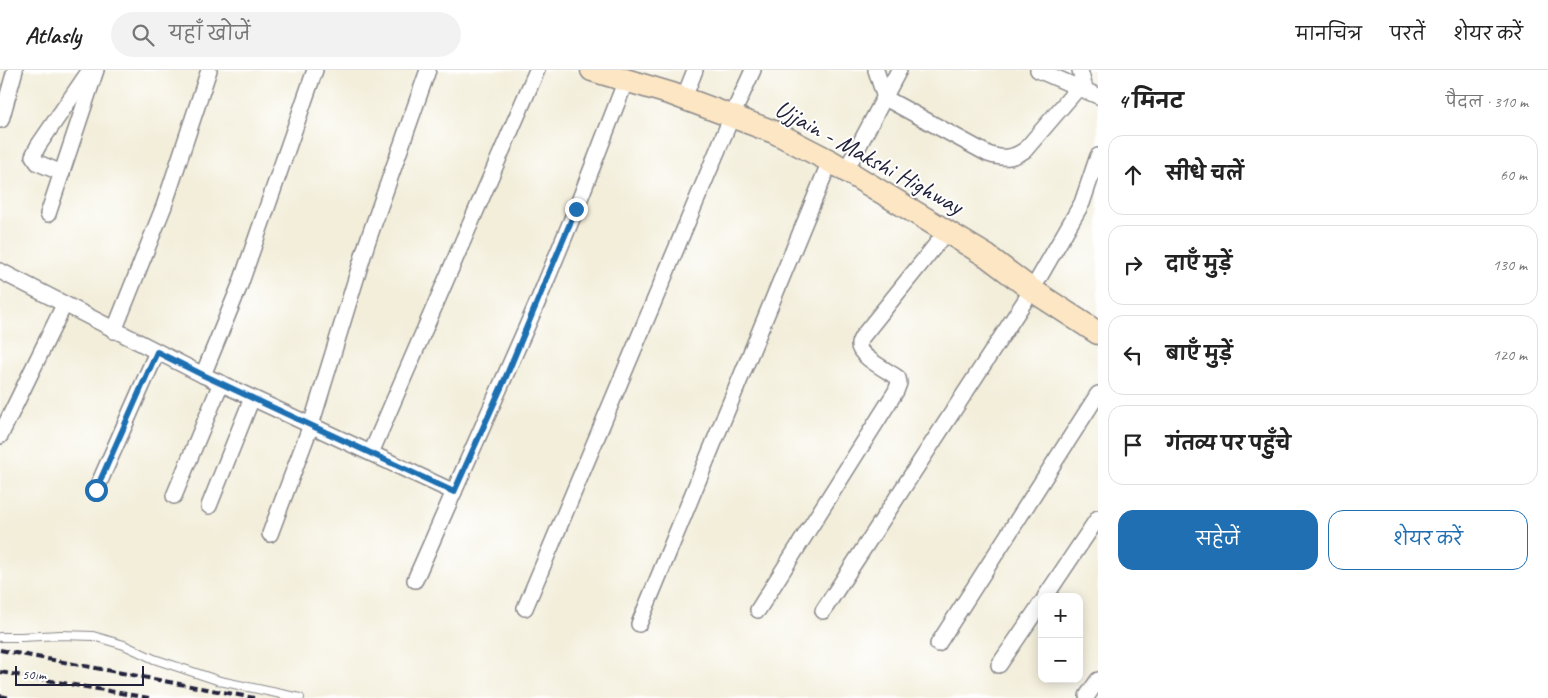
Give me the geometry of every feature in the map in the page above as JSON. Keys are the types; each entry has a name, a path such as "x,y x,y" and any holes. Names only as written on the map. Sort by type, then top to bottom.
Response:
{"main road":[{"name":"Ujjain - Makshi Highway","path":"592,70 684,98 774,132 838,166 947,231 987,256 1032,290 1098,333"}],"street":[{"path":"1,120 15,70"},
{"path":"62,173 38,163 33,156 90,70"},
{"path":"48,214 96,70"},
{"path":"114,331 164,206 209,70"},
{"path":"203,375 240,285 314,70"},
{"path":"270,534 311,425 367,243 428,70"},
{"path":"372,453 537,70"},
{"path":"684,98 695,70"},
{"path":"525,608 753,70"},
{"path":"876,70 885,98 988,154 1002,159 1016,157 1025,150 1087,91"},
{"path":"639,624 838,166 885,98 899,70"},
{"path":"1038,70 1087,91"},
{"path":"1080,70 1087,91"},
{"path":"415,580 545,285 626,80"},
{"path":"823,611 1032,290 1082,203 1098,156"},
{"path":"758,610 896,391 899,383 898,378 860,351 859,344 862,337 947,231"},
{"path":"0,271 203,375 454,492"},
{"path":"0,436 64,304"},
{"path":"96,490 157,352"},
{"path":"174,496 221,383"},
{"path":"938,644 1098,394"},
{"path":"209,506 252,398"},
{"path":"1048,593 1098,518"},
{"path":"999,665 1038,608"},
{"path":"1087,696 1098,680"}],"lane":[{"path":"0,636 93,636 124,645 154,659 220,681 300,698"}],"railway":[{"path":"0,650 254,698"},
{"path":"0,672 149,698"},
{"path":"0,696 11,698"}],"route":[{"path":"96,490 157,352 454,492 505,379 576,209"}]}
